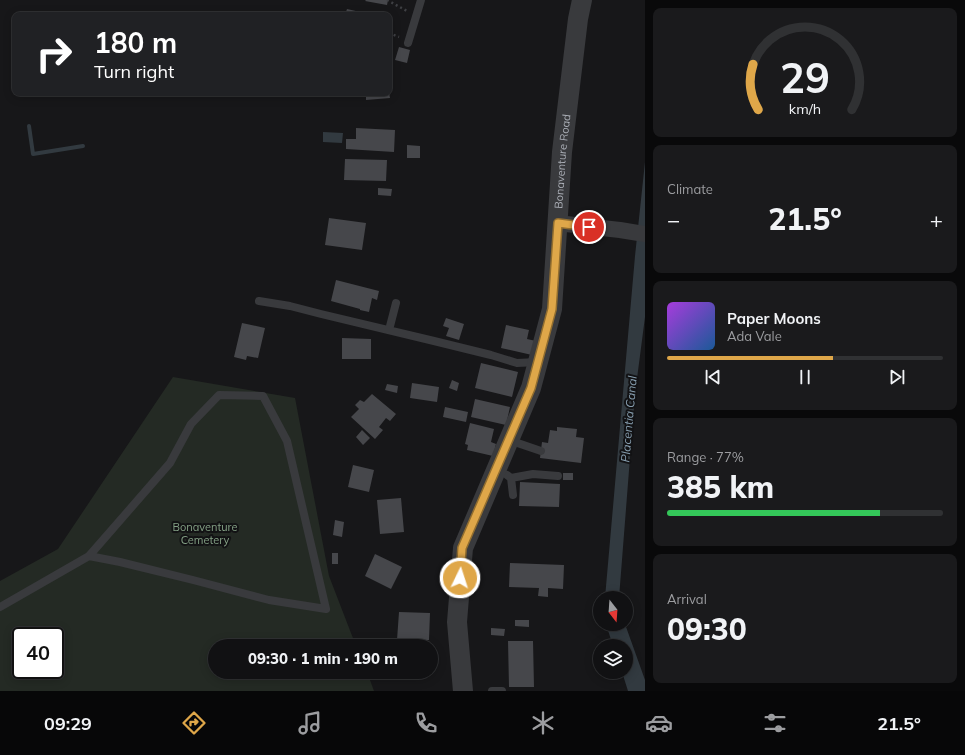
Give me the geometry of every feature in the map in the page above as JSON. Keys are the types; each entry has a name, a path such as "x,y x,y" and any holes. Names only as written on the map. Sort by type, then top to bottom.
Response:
{"street":[{"name":"Bonaventure Road","path":"463,691 457,622 462,548 504,473 509,440 531,388 552,309 562,152 578,19 582,0"},
{"path":"558,223 645,234"}],"lane":[{"path":"408,43 421,0"},
{"path":"259,301 290,306 517,363 538,362"},
{"path":"389,330 396,303"},
{"path":"0,607 89,556 170,463 191,424 218,395 263,396 287,441 326,609 269,600 89,556"},
{"path":"509,440 540,451"},
{"path":"513,495 504,473 558,476"},
{"path":"492,691 502,691"}],"path":[{"path":"387,0 416,15"}],"green space":[{"name":"Bonaventure Cemetery","path":"173,377 295,398 329,576 353,639 208,639 208,679 370,679 374,691 0,691 0,581 58,549"}],"water":[{"path":"323,132 343,133 342,143 323,142"},
{"name":"Placentia Canal","path":"645,162 645,317 635,394 620,591 606,591 635,256"},
{"path":"608,631 628,631 630,639 611,639"},
{"path":"633,646 645,680 645,691 628,691 624,679 633,679"}],"building":[{"path":"388,0 387,5 365,1"},
{"path":"347,9 360,12 346,12"},
{"path":"399,47 410,50 407,63 395,60"},
{"path":"366,96 390,96 390,98 366,100"},
{"path":"356,128 395,130 394,152 346,149 346,139 356,139"},
{"path":"407,145 420,146 420,158 407,158"},
{"path":"345,159 387,160 386,181 344,180"},
{"path":"378,188 392,189 391,196 378,195"},
{"path":"329,218 366,223 362,250 325,245"},
{"path":"336,280 379,291 377,300 372,298 369,312 331,301"},
{"path":"446,318 464,324 459,340 446,336 449,328 443,326"},
{"path":"242,323 265,328 258,358 247,356 246,360 234,357"},
{"path":"506,325 529,330 527,339 536,341 532,355 501,348"},
{"path":"342,338 371,339 371,359 342,359"},
{"path":"481,363 518,372 512,397 475,388"},
{"path":"452,380 459,383 457,391 449,388"},
{"path":"412,383 439,387 437,402 410,398"},
{"path":"387,384 398,386 397,393 385,390"},
{"path":"372,394 396,414 390,421 386,418 379,427 383,430 375,439 351,417 359,409 355,405 360,400 364,402"},
{"path":"475,399 510,407 506,425 471,417"},
{"path":"445,407 468,412 466,422 443,417"},
{"path":"470,423 494,429 491,442 496,444 493,456 467,450 468,445 465,444"},
{"path":"557,427 577,429 576,437 584,438 581,463 540,458 542,442 548,443 550,430 557,431"},
{"path":"362,430 370,438 363,445 356,437"},
{"path":"353,465 374,470 369,492 348,487"},
{"path":"563,473 573,473 573,480 563,480"},
{"path":"520,482 560,484 559,507 519,506"},
{"path":"401,498 404,532 380,534 377,500"},
{"path":"335,520 344,522 342,537 333,535"},
{"path":"332,553 338,553 338,564 332,564"},
{"path":"375,554 402,567 391,589 365,576"},
{"path":"510,563 564,565 563,589 548,588 548,597 538,596 539,588 509,587"},
{"path":"399,612 430,613 429,639 397,639"},
{"path":"515,620 529,620 529,627 515,626"},
{"path":"491,628 505,629 504,636 491,635"},
{"path":"508,641 533,641 534,687 509,687"}],"waterway":[{"path":"29,126 33,154 83,146"}],"route":[{"path":"460,578 462,548 531,388 552,309 558,223 589,227"}]}
